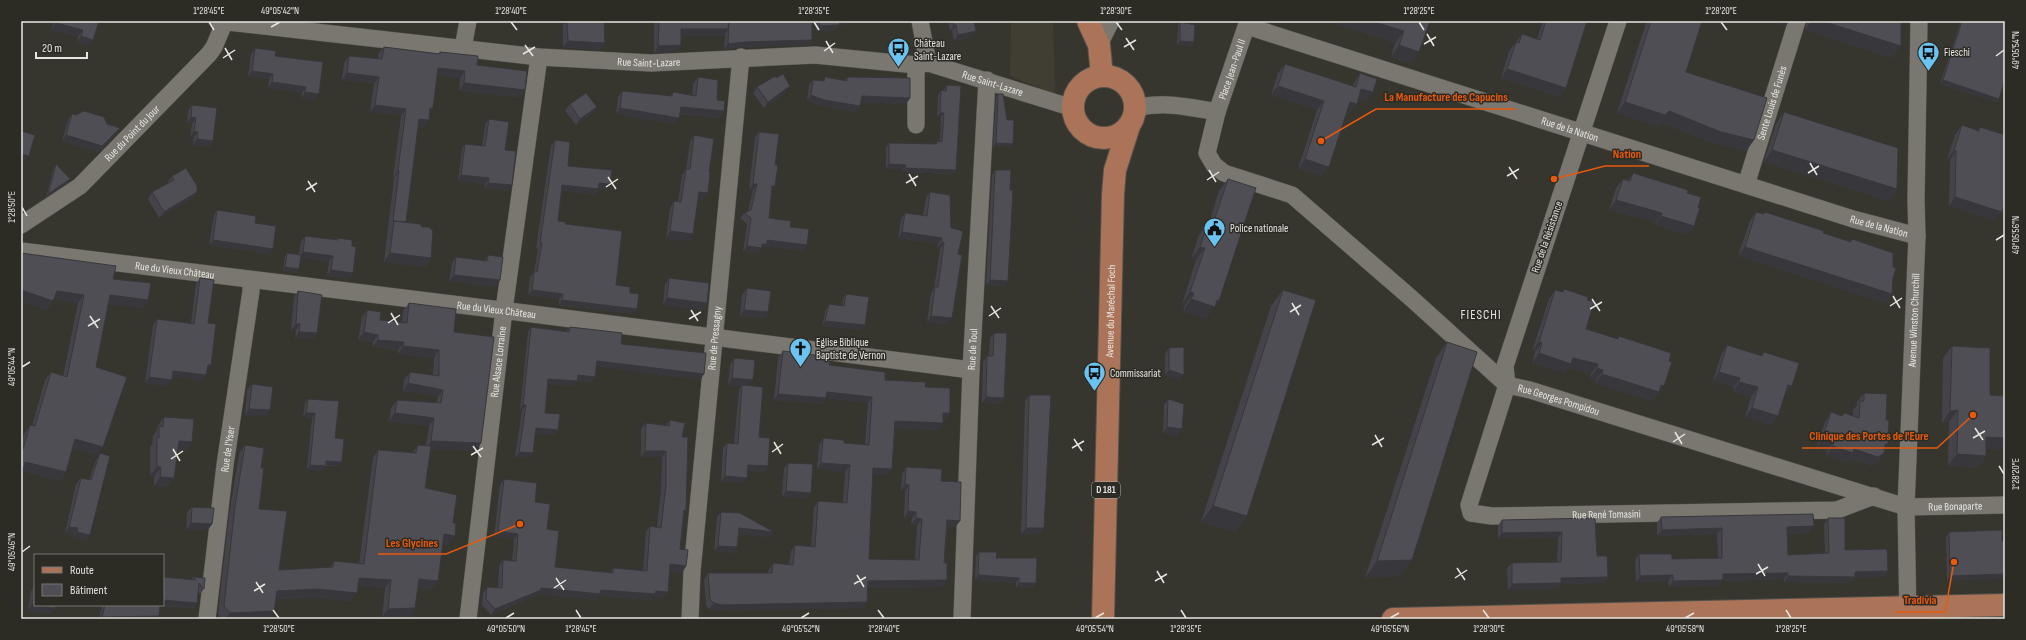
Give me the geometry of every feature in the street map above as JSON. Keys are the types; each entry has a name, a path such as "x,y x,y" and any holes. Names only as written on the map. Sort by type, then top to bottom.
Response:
{"main road":[{"path":"1088,21 1099,45 1102,76"},
{"path":"1102,76 1114,77 1123,82 1130,89 1134,98 1132,117 1113,137 1095,137 1085,132 1079,125 1073,108 1074,99 1083,84 1102,76"},
{"name":"Avenue du Maréchal Foch","path":"1103,619 1107,385 1115,170 1132,117"},
{"name":"Avenue du Maréchal Foch","path":"1095,137 1104,148 1115,170"},
{"path":"1393,619 1908,613 2005,605"}],"street":[{"path":"463,48 468,21"},
{"path":"916,125 922,64 920,21"},
{"path":"1099,45 1111,21"},
{"name":"Rue de la Résistance","path":"1507,385 1505,366 1583,133 1618,21"},
{"name":"Sente Louis de Funès","path":"1746,185 1797,21"},
{"name":"Avenue Winston Churchill","path":"1908,613 1906,507 1917,236 1916,200 1920,21"},
{"name":"Rue Saint-Lazare","path":"223,22 463,48 539,58 651,63 741,57 815,55 922,64 987,80 1073,108"},
{"name":"Rue du Point du Jour","path":"21,225 80,186 209,54 214,47 223,22"},
{"name":"Rue de la Nation","path":"1247,23 1852,220 1917,236"},
{"name":"Place Jean-Paul II","path":"1224,173 1214,165 1207,153 1217,112 1247,23"},
{"name":"Rue de Pressagny","path":"690,619 692,571 741,57"},
{"name":"Rue Alsace Lorraine","path":"468,619 504,310 539,58"},
{"name":"Rue de Toul","path":"962,619 971,370 987,80"},
{"name":"Place Jean-Paul II","path":"1132,117 1152,104 1170,104 1217,112"},
{"name":"Rue Georges Pompidou","path":"1224,173 1292,195 1411,298 1507,385 1530,390 1906,507"},
{"name":"Rue du Vieux Château","path":"21,251 504,310 971,370"},
{"name":"Rue de l'Yser","path":"207,619 226,465 252,291 251,280"},
{"name":"Rue René Tomasini","path":"1507,385 1469,505 1471,513 1492,516 1837,510 1874,496"},
{"name":"Rue Bonaparte","path":"1906,507 2005,505"}],"shaded area":[{"path":"1011,21 1053,21 1055,94 1010,76"}],"building":[{"path":"56,21 99,21 93,40 81,36 83,30 56,23"},
{"path":"567,21 604,21 605,43 568,41"},
{"path":"659,21 729,21 728,29 681,29 681,45 658,46"},
{"path":"729,21 812,21 812,40 728,44"},
{"path":"819,21 840,21 839,25 820,26"},
{"path":"953,21 974,21 976,31 958,35 956,25 954,25"},
{"path":"1371,21 1430,21 1419,52 1399,45 1404,31"},
{"path":"1546,21 1587,21 1566,88 1507,69 1516,42 1519,43 1522,34 1540,40"},
{"path":"1651,21 1702,21 1686,72 1767,98 1754,140 1721,132 1669,111 1665,115 1625,102"},
{"path":"1822,21 1901,21 1901,46"},
{"path":"1962,21 2005,21 2005,79 1999,99 1943,80"},
{"path":"1180,22 1195,25 1194,42 1180,41"},
{"path":"384,47 440,54 440,52 478,56 477,65 527,71 525,90 464,83 465,71 438,68 433,108 430,108 429,120 419,119 406,222 393,221 406,109 375,105 379,77 347,73 349,56 382,59"},
{"path":"255,48 276,51 275,56 323,62 319,94 305,92 306,87 272,82 273,74 252,71"},
{"path":"1285,64 1356,87 1360,73 1377,79 1373,92 1361,89 1357,104 1350,102 1329,167 1305,159 1324,101 1278,86"},
{"path":"783,74 790,86 768,102 757,87 775,76 776,78"},
{"path":"698,77 718,80 717,100 725,101 724,111 681,107 679,118 620,108 622,91 672,96 673,92 696,96"},
{"path":"825,77 847,81 847,77 910,78 910,98 862,96 860,106 824,100 811,95 813,80 824,81"},
{"path":"947,85 961,86 956,170 905,168 906,165 889,164 889,143 937,144 937,141 942,142 944,113 940,113 941,90 946,91"},
{"path":"586,93 597,107 580,119 570,104"},
{"path":"998,94 1003,94 1007,120 1014,120 1013,144 996,143"},
{"path":"192,105 217,108 213,141 197,139 198,132 194,131 196,118 191,117"},
{"path":"84,111 104,117 107,124 120,128 102,146 66,135 72,114 76,115"},
{"path":"1784,112 1898,148 1897,189 1772,150"},
{"path":"489,119 509,122 505,150 516,151 512,185 488,183 489,178 461,175 465,144 485,146"},
{"path":"1962,125 1979,131 1980,127 2005,135 2005,202 2002,212 1955,197 1956,151 1954,150"},
{"path":"21,131 35,135 29,156 21,154"},
{"path":"759,132 779,134 775,165 778,165 775,186 772,186 769,218 791,221 790,227 809,229 807,245 767,240 767,244 762,244 762,248 747,246 751,218 744,213 751,210 757,184 753,184"},
{"path":"694,135 714,139 709,172 708,193 699,192 693,234 670,231 674,201 681,202 686,169 690,169"},
{"path":"555,140 570,142 568,166 612,170 610,184 599,183 598,189 562,185 558,221 566,222 565,224 622,231 616,285 630,287 630,293 639,294 637,309 562,300 563,294 532,290 534,272 537,272 542,243 540,243"},
{"path":"56,164 70,179 48,194 53,176"},
{"path":"186,168 197,186 197,192 164,212 152,192 174,180 172,176"},
{"path":"995,170 1011,170 1010,190 1013,190 1008,281 990,280"},
{"path":"1633,173 1688,190 1687,193 1701,197 1698,208 1700,208 1694,226 1661,216 1662,213 1616,200 1623,179 1630,181"},
{"name":"Police nationale","path":"1228,179 1256,188 1219,301 1217,300 1215,307 1191,299 1194,293 1190,292 1205,248 1200,247 1208,223 1213,224"},
{"path":"930,192 950,195 951,228 963,232 958,254 962,255 952,318 931,316 935,287 938,287 944,243 942,242 942,238 902,232 905,213 927,216"},
{"path":"217,210 256,216 255,223 276,226 273,249 213,240"},
{"path":"1756,212 1764,214 1765,212 1824,231 1823,233 1851,242 1852,239 1893,253 1893,267 1896,268 1893,278 1892,294 1745,247"},
{"path":"394,221 420,224 422,227 429,227 433,231 431,258 390,253"},
{"path":"305,236 352,240 352,246 356,247 353,273 331,270 333,256 303,252"},
{"path":"21,253 116,266 113,279 151,283 148,300 110,295 96,367 127,377 103,447 75,439 66,472 25,462 24,468 21,467 21,449 23,449 30,425 35,426 51,372 67,377 84,295 57,291 53,301 21,290"},
{"path":"287,253 301,255 299,269 285,267"},
{"path":"488,255 503,257 500,280 454,275 456,257 487,261"},
{"path":"200,278 214,280 208,323 216,324 211,365 208,365 206,375 173,371 172,380 149,377 157,319 194,324"},
{"path":"669,278 709,283 707,303 667,298"},
{"path":"747,288 771,291 768,312 744,310"},
{"path":"1564,289 1588,297 1587,300 1594,302 1586,329 1618,339 1619,336 1671,353 1669,361 1672,362 1664,386 1661,385 1659,392 1602,374 1603,370 1597,368 1598,364 1573,358 1571,364 1539,353 1542,343 1539,342 1555,290 1563,292"},
{"path":"1283,290 1316,300 1247,516 1213,506"},
{"path":"298,291 322,295 317,333 299,332 300,324 296,324"},
{"path":"846,294 869,297 865,325 825,321 829,304 844,306"},
{"path":"409,303 456,309 454,332 494,337 481,443 431,441 434,418 395,413 397,400 441,403 443,390 408,383 410,372 439,376 439,350 403,346 404,342 378,340 378,335 364,332 367,310 381,312 380,320 407,323"},
{"path":"531,327 569,332 570,327 622,333 621,344 706,353 704,374 597,361 595,377 578,375 577,381 548,379 545,413 560,414 558,430 536,428 533,453 519,452 526,405 523,405"},
{"path":"994,333 1007,333 1004,398 986,397 987,356 993,356"},
{"path":"1447,342 1477,352 1412,560 1377,561"},
{"path":"1727,345 1762,356 1764,352 1799,363 1792,386 1788,385 1778,416 1752,408 1758,387 1739,382 1740,378 1719,372"},
{"path":"1952,346 1990,348 1990,395 2005,396 2005,438 1986,437 1986,456 1957,454 1958,410 1950,411"},
{"path":"1184,347 1184,375 1169,370 1169,348"},
{"path":"783,351 830,357 829,365 885,372 885,380 926,382 925,387 950,388 950,413 943,413 943,423 895,421 892,469 873,468 869,559 919,560 922,519 916,518 916,512 908,511 909,485 905,484 906,467 942,469 941,481 961,482 960,521 947,520 944,563 947,563 947,580 868,581 867,602 721,605 714,603 710,599 708,573 772,573 773,563 793,565 795,545 815,547 818,501 847,503 850,465 821,463 823,438 844,440 844,443 869,445 872,397 827,392 826,398 778,394"},
{"path":"734,358 755,360 753,380 732,378"},
{"path":"252,384 273,387 270,410 249,409"},
{"path":"742,385 763,387 759,437 770,438 768,466 748,465 747,478 725,476 727,443 738,444"},
{"path":"1864,393 1887,394 1886,420 1889,420 1888,444 1885,444 1884,453 1878,457 1854,449 1853,453 1833,446 1833,442 1822,439 1831,412 1842,416 1844,413 1859,418 1860,401 1864,401"},
{"path":"1029,395 1051,395 1044,528 1026,528"},
{"path":"308,399 339,401 335,438 344,439 342,462 326,461 326,466 310,465 315,413 306,413"},
{"path":"1168,399 1184,404 1182,429 1167,427"},
{"path":"164,417 194,419 192,442 179,441 174,478 160,477 161,467 157,467 157,438 159,438 159,426 163,427"},
{"path":"670,420 685,423 682,437 688,437 686,511 684,510 680,549 688,550 686,566 670,564 668,592 656,591 655,594 601,590 600,594 541,588 541,590 495,609 486,599 487,587 502,588 503,560 516,561 518,534 498,531 504,479 537,483 535,502 550,504 547,529 559,531 555,567 613,573 613,568 647,571 650,526 661,528 666,485 666,451 645,451 646,423 669,426"},
{"path":"245,445 264,448 261,468 264,468 259,509 287,511 279,570 333,567 334,561 364,564 378,450 416,453 418,445 431,446 425,488 457,495 453,523 456,523 455,536 444,534 438,581 419,579 415,608 388,609 391,580 359,578 357,593 318,589 277,591 274,611 230,613 224,606 235,506"},
{"path":"100,453 110,456 90,535 77,532 78,528 69,527 81,478 91,480"},
{"path":"788,463 813,464 811,493 786,491"},
{"path":"192,507 214,508 212,524 191,523"},
{"path":"721,512 740,513 774,532 739,528 737,547 718,546"},
{"path":"1813,514 1814,526 1787,527 1788,555 1829,553 1828,518 1845,518 1845,550 1887,549 1888,571 1855,572 1855,577 1788,576 1788,573 1723,574 1723,580 1673,581 1673,575 1640,576 1639,554 1672,554 1672,559 1722,558 1722,528 1662,530 1661,517"},
{"path":"1595,518 1597,556 1607,556 1608,577 1561,578 1561,583 1512,584 1512,563 1561,562 1562,532 1502,533 1502,520"},
{"path":"2002,530 2002,541 2005,540 2005,574 1950,576 1949,532"},
{"path":"979,552 997,552 996,558 1037,558 1036,583 1019,583 1019,578 978,575"},
{"path":"164,577 196,580 193,577 205,578 204,589 199,583 197,603 164,600"},
{"path":"34,592 34,605 32,604"},
{"path":"43,606 55,606 55,608"},
{"path":"105,606 160,606 159,616 102,617"}],"place":[{"name":"Château Saint-Lazare","path":"899,68"},
{"name":"Fieschi","path":"1929,72"},
{"name":"La Manufacture des Capucins","path":"1321,141"},
{"name":"Nation","path":"1554,179"},
{"name":"Police nationale","path":"1214,248"},
{"name":"Eglise Biblique Baptiste de Vernon","path":"801,368"},
{"name":"Commissariat","path":"1094,392"},
{"name":"Clinique des Portes de l'Eure","path":"1973,415"},
{"name":"Les Glycines","path":"520,524"},
{"name":"Tradivia","path":"1954,562"}],"district":[{"name":"FIESCHI","path":"1481,315"}]}
